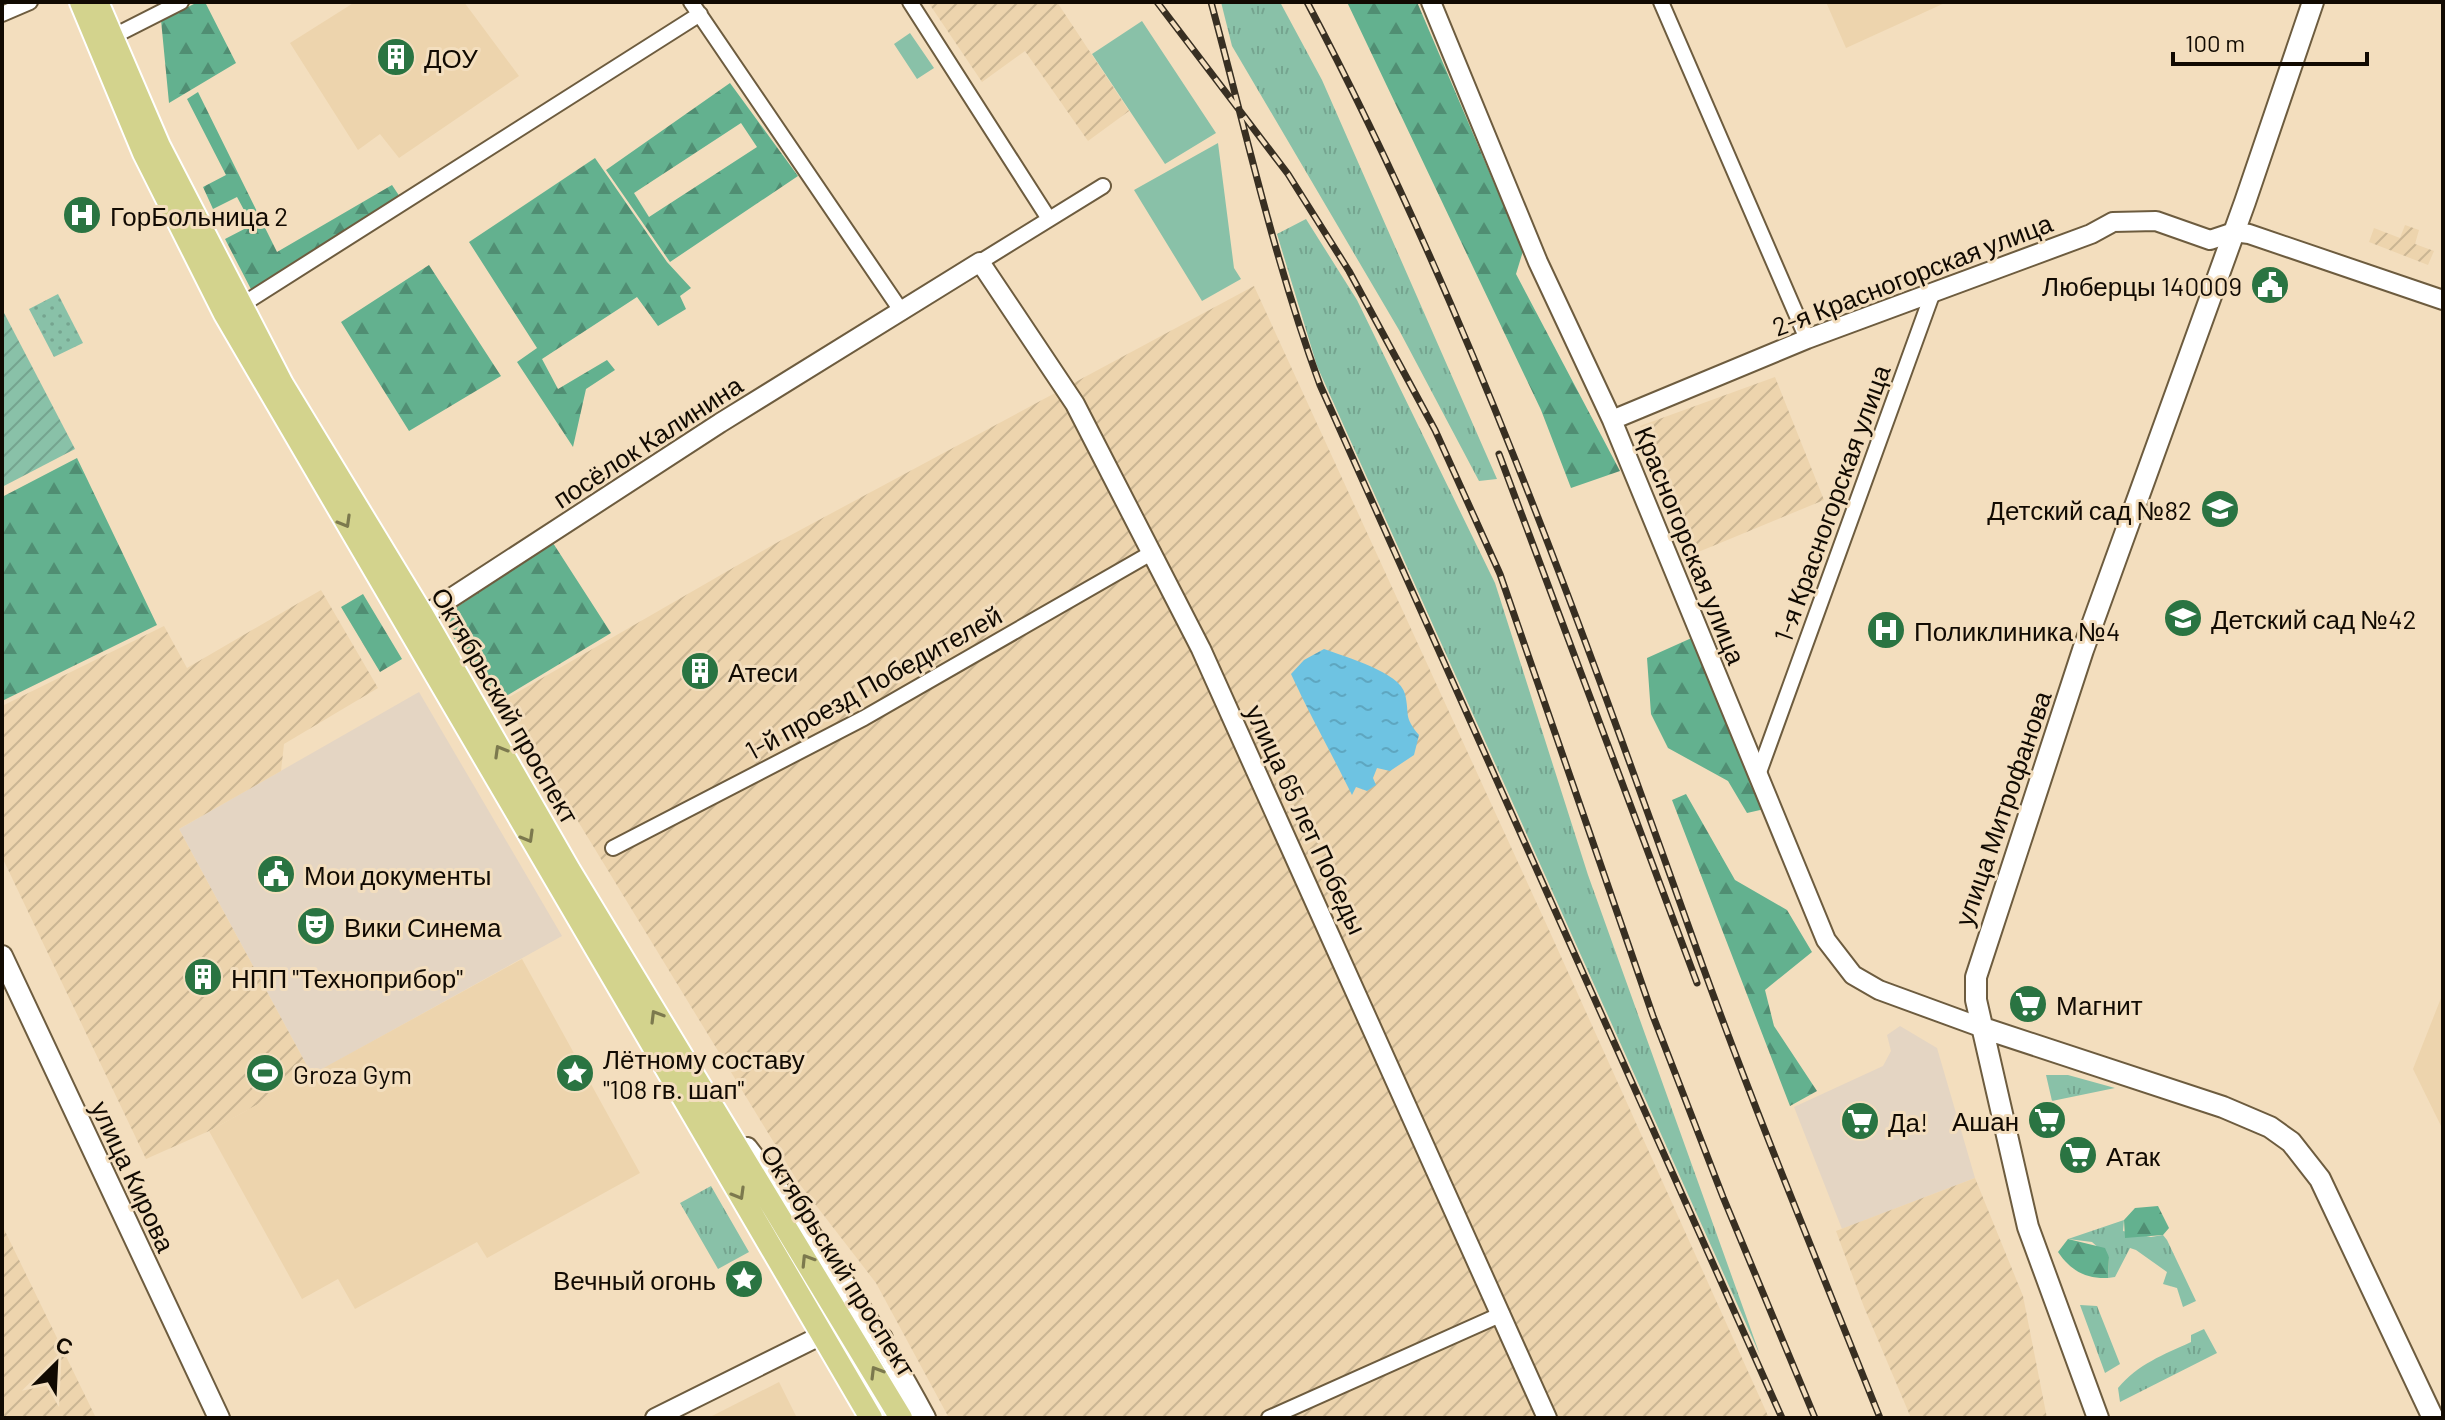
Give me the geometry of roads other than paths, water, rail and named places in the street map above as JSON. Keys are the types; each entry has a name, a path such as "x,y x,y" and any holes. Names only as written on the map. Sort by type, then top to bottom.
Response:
{"main road":[{"name":"Октябрьский проспект","path":"81,2 144,153 225,314 849,1327 901,1418"},
{"name":"Октябрьский проспект","path":"97,2 110,38 176,181 282,384 871,1418"},
{"name":"улица Митрофанова","path":"2098,1418 2028,1227 1976,1000 1980,956 2083,650 2234,232 2313,2"},
{"name":"улица Кирова","path":"2,956 219,1418"},
{"path":"1983,1028 2223,1107 2270,1127 2291,1142 2320,1179 2433,1418"},
{"path":"697,1083 791,1206 883,1338 925,1418"}],"street":[{"path":"2,14 30,2"},
{"path":"110,38 181,2"},
{"path":"910,2 1049,219"},
{"name":"Красногорская улица","path":"1431,2 1538,262 1612,420 1826,940 1853,975 1894,998 1983,1028"},
{"path":"1661,2 1807,339"},
{"path":"240,306 696,8 902,312"},
{"name":"посёлок Калинина","path":"415,622 720,423 1103,186"},
{"name":"2-я Красногорская улица","path":"1612,420 1807,339 2091,234 2113,222 2156,221 2210,240 2234,232 2249,234 2443,300"},
{"name":"улица 65 лет Победы","path":"980,262 1075,404 1201,649 1547,1418"},
{"name":"1-я Красногорская улица","path":"1758,775 1933,292"},
{"name":"1-й проезд Победителей","path":"613,848 864,718 1153,552"},
{"path":"1269,1418 1502,1314"},
{"path":"655,1418 822,1335 849,1327 883,1338"}],"water":[{"path":"1324,649 1383,672 1401,686 1409,719 1419,735 1414,755 1390,771 1377,768 1373,778 1376,785 1367,791 1356,787 1352,795 1291,674 1304,660"}],"railway":[{"path":"1157,2 1288,174 1349,271 1435,430 1500,574 1653,1016 1723,1197 1815,1418"},
{"path":"1211,2 1275,243 1320,385 1782,1418"},
{"path":"1307,2 1366,118 1421,237 1522,477 1745,1080 1880,1418"},
{"path":"1499,454 1697,983"}],"place":[{"name":"ДОУ","path":"396,57"},
{"name":"ГорБольница 2","path":"82,215"},
{"name":"Люберцы 140009","path":"2270,285"},
{"name":"Детский сад №82","path":"2220,509"},
{"name":"Детский сад №42","path":"2183,618"},
{"name":"Поликлиника №4","path":"1886,630"},
{"name":"Атеси","path":"700,671"},
{"name":"Мои документы","path":"276,874"},
{"name":"Вики Синема","path":"316,926"},
{"name":"НПП \"Техноприбор\"","path":"203,977"},
{"name":"Магнит","path":"2028,1004"},
{"name":"Groza Gym","path":"265,1073"},
{"name":"Лётному составу \"108 гв. шап\"","path":"575,1073"},
{"name":"Ашан","path":"2047,1120"},
{"name":"Да!","path":"1860,1121"},
{"name":"Атак","path":"2078,1155"},
{"name":"Вечный огонь","path":"744,1279"}]}
